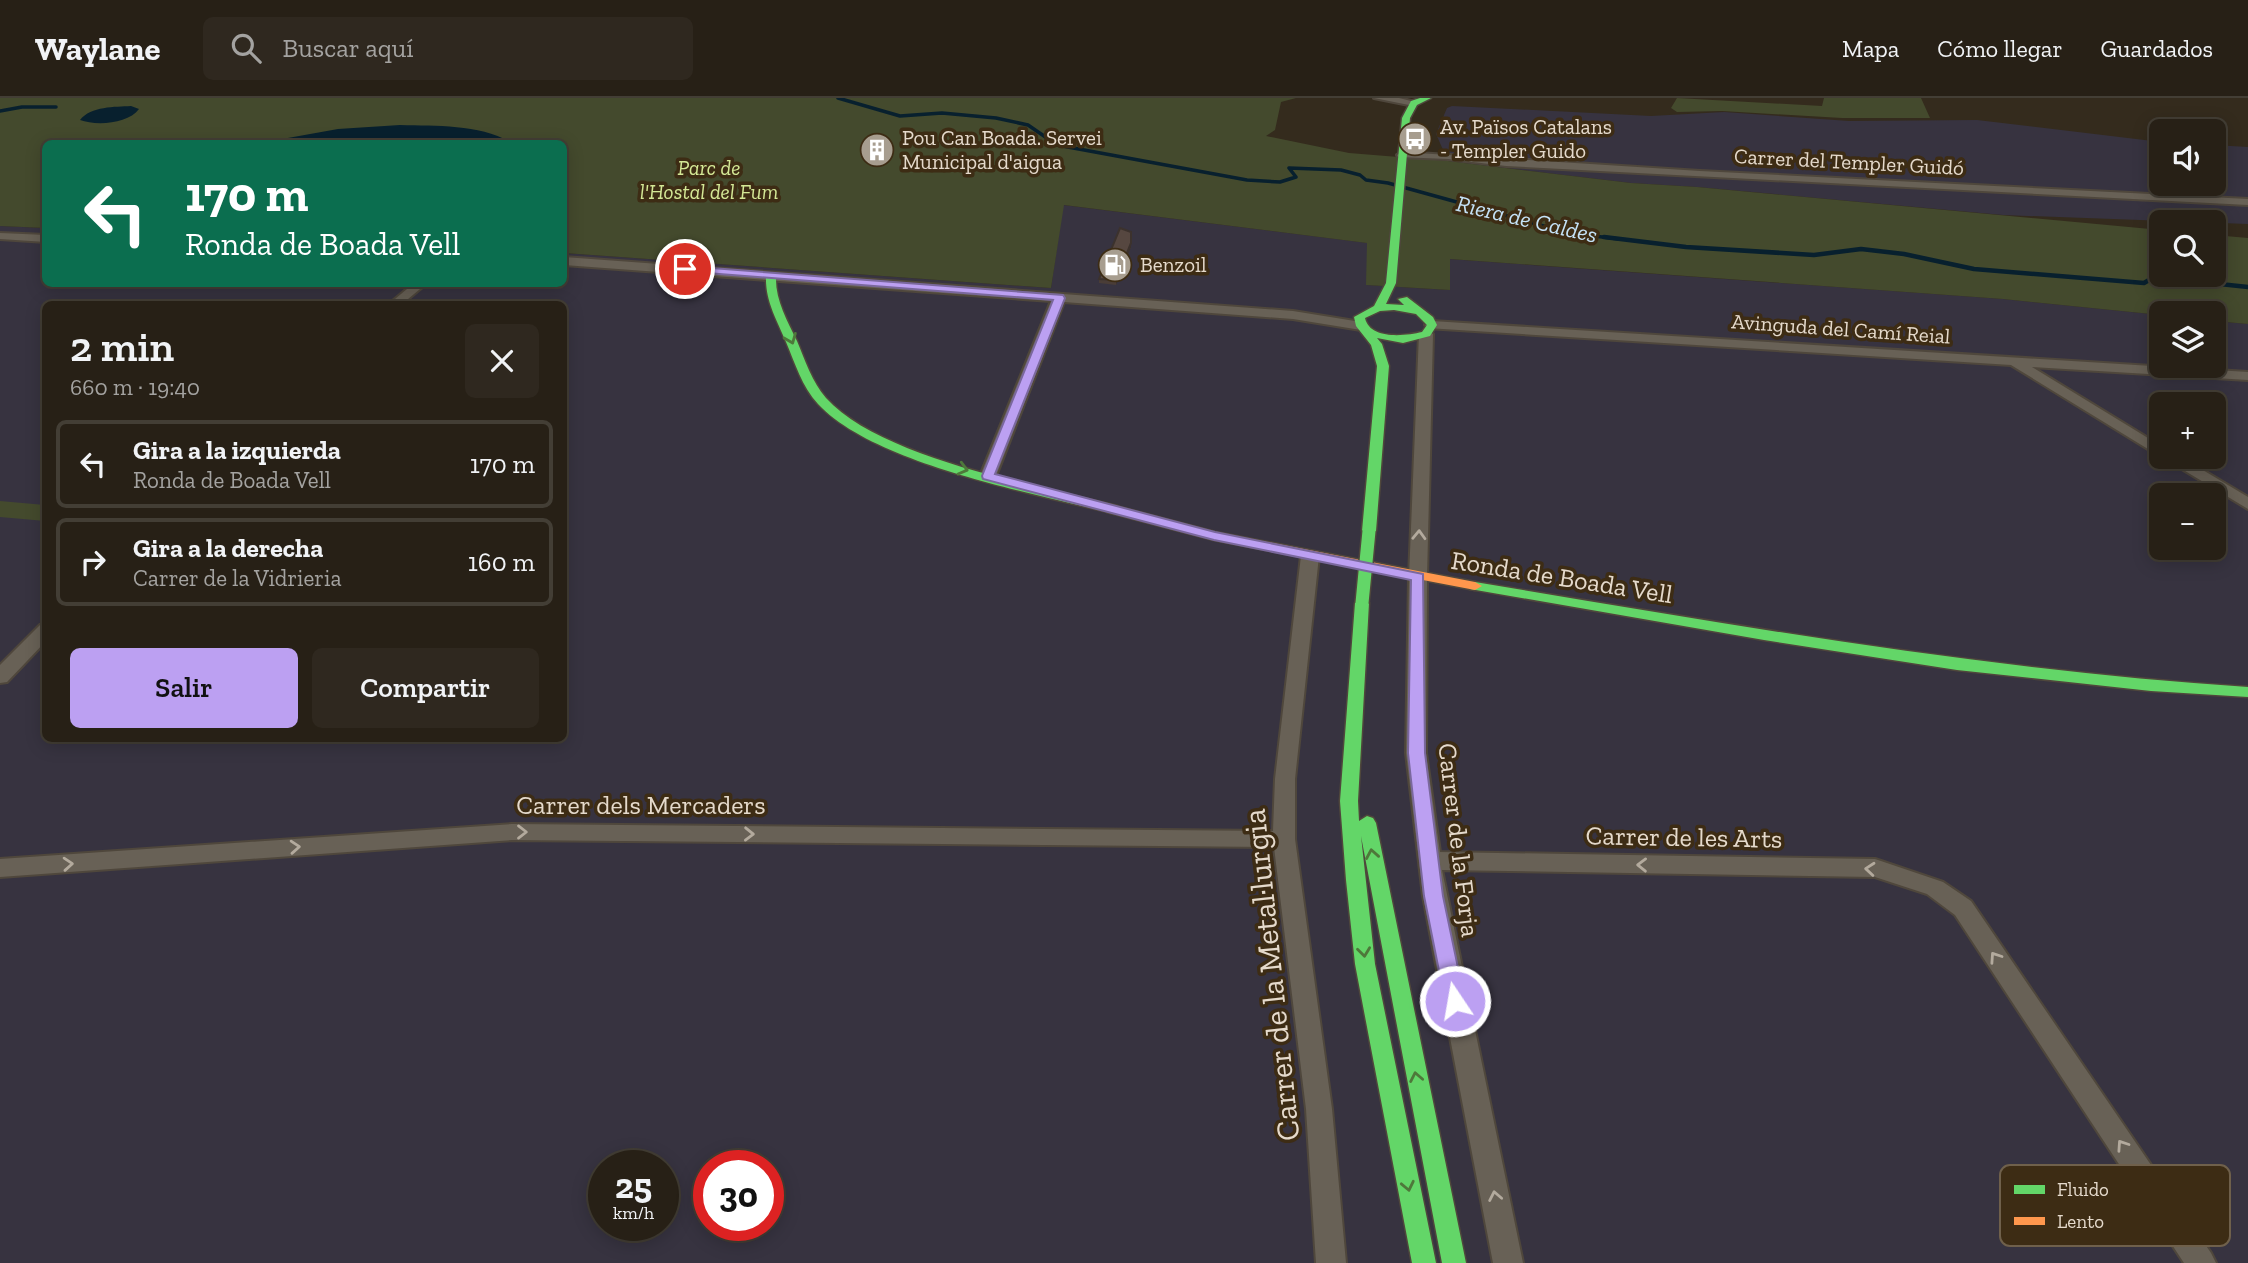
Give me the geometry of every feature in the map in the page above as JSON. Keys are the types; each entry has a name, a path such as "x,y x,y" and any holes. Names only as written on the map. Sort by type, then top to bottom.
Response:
{"main road":[{"path":"1368,320 1391,283 1395,238 1410,148 1409,110 1421,101"},
{"name":"Ronda de Boada Vell","path":"771,276 769,291 801,364 822,401 841,417 885,443 988,476 1214,536 1418,578 1802,641 2031,674 2159,688 2248,692"},
{"path":"1383,366 1396,349 1423,332 1429,319 1399,296 1391,283"},
{"path":"1368,320 1394,307 1417,311"},
{"path":"1368,320 1391,339 1423,332"},
{"path":"1368,320 1379,346 1383,366 1362,603 1349,801 1365,964 1424,1263"},
{"path":"1352,737 1373,862 1454,1263"}],"street":[{"path":"1379,98 1421,101"},
{"name":"Carrer del Templer Guidó","path":"1410,148 1448,156 1520,164 2248,202"},
{"name":"Carrer del Templer Guidó","path":"1410,148 1448,156"},
{"path":"0,238 42,240"},
{"path":"567,261 1368,320"},
{"path":"399,301 416,287"},
{"path":"988,476 1059,298"},
{"name":"Avinguda del Camí Reial","path":"1423,332 2013,361 2248,376"},
{"name":"Carrer de la Forja","path":"1423,332 1416,753 1434,896 1508,1263"},
{"path":"2013,361 2149,445"},
{"path":"2190,469 2248,505"},
{"name":"Carrer de la Metal·lurgia","path":"1310,556 1285,779 1284,839 1319,1109 1331,1263"},
{"path":"0,677 42,633"},
{"name":"Carrer dels Mercaders","path":"0,868 512,832 1284,839"},
{"name":"Carrer de les Arts","path":"1430,861 1875,869 1935,888 1963,908 2135,1165"},
{"name":"Carrer de les Arts","path":"2190,1246 2201,1263"}],"shaded area":[{"path":"1452,106 1651,116 1724,112 1849,121 1977,120 2149,141 2149,196 2226,196 2226,146 2248,147 2248,224 2226,223 2226,210 2149,210 2149,220 2003,215 1631,183 1448,161 1436,134 1447,108"},
{"path":"1063,205 1368,243 1367,285 1450,290 1449,259 2003,299 2149,314 2149,378 2226,378 2226,322 2248,324 2248,1263 0,1263 0,226 42,228 42,287 567,287 567,253 1051,288"}],"green space":[{"name":"Parc de l'Hostal del Fum","path":"0,98 1296,98 1281,102 1275,130 1266,136 1349,153 1448,161 1631,183 2149,229 2149,287 2226,287 2226,236 2248,238 2248,324 2226,322 2226,301 2149,301 2149,314 2003,299 1450,259 1450,290 1366,285 1367,243 1064,205 1051,288 567,253 567,140 42,140 42,228 0,226"},
{"path":"1677,98 1822,106 1824,98 1921,98 1930,118 1677,112 1671,108"},
{"path":"0,501 42,505 42,521 0,517"}],"water":[{"path":"131,106 139,109 120,121 103,123 80,120 97,110"},
{"path":"400,125 443,126 486,132 506,140 277,140 338,129"}],"building":[{"name":"Benzoil","path":"1120,228 1131,232 1131,243 1116,280 1099,279"}],"waterway":[{"name":"Riera de Caldes","path":"838,98 900,116 942,113 996,118 1028,125 1057,145 1247,180 1280,182 1296,177 1289,168 1341,170 1360,175 1366,180 1388,183 1569,233 1619,239"},
{"path":"0,111 22,107 56,107"},
{"name":"Riera de Caldes","path":"1604,237 1686,247 1814,255 1861,249 1904,254 1974,269 2144,283 2154,277 2248,287"}],"traffic: fast":[{"path":"1379,307 1391,283 1406,118 1414,103 1427,98"},
{"path":"771,276 776,309 809,381 823,402 848,422 880,440 918,456 1001,481 1112,509"},
{"path":"1370,333 1403,340 1426,334 1432,325 1429,319 1403,299"},
{"path":"1369,531 1383,366 1376,344 1361,326 1359,317 1387,307 1417,311"},
{"path":"1362,603 1369,531"},
{"path":"1475,586 1957,665 2151,686 2248,692"},
{"path":"1362,603 1349,801 1355,880 1365,964 1424,1263"},
{"path":"1367,823 1454,1263"}],"traffic: slow":[{"path":"1112,509 1214,536 1475,586"}],"place":[{"name":"Av. Països Catalans - Templer Guido","path":"1415,139"},
{"name":"Pou Can Boada. Servei Municipal d'aigua","path":"877,150"},
{"name":"Benzoil","path":"1115,265"}],"route":[{"path":"685,269 1059,298 988,476 1214,536 1418,578 1416,753 1434,896 1455,1001"}]}
